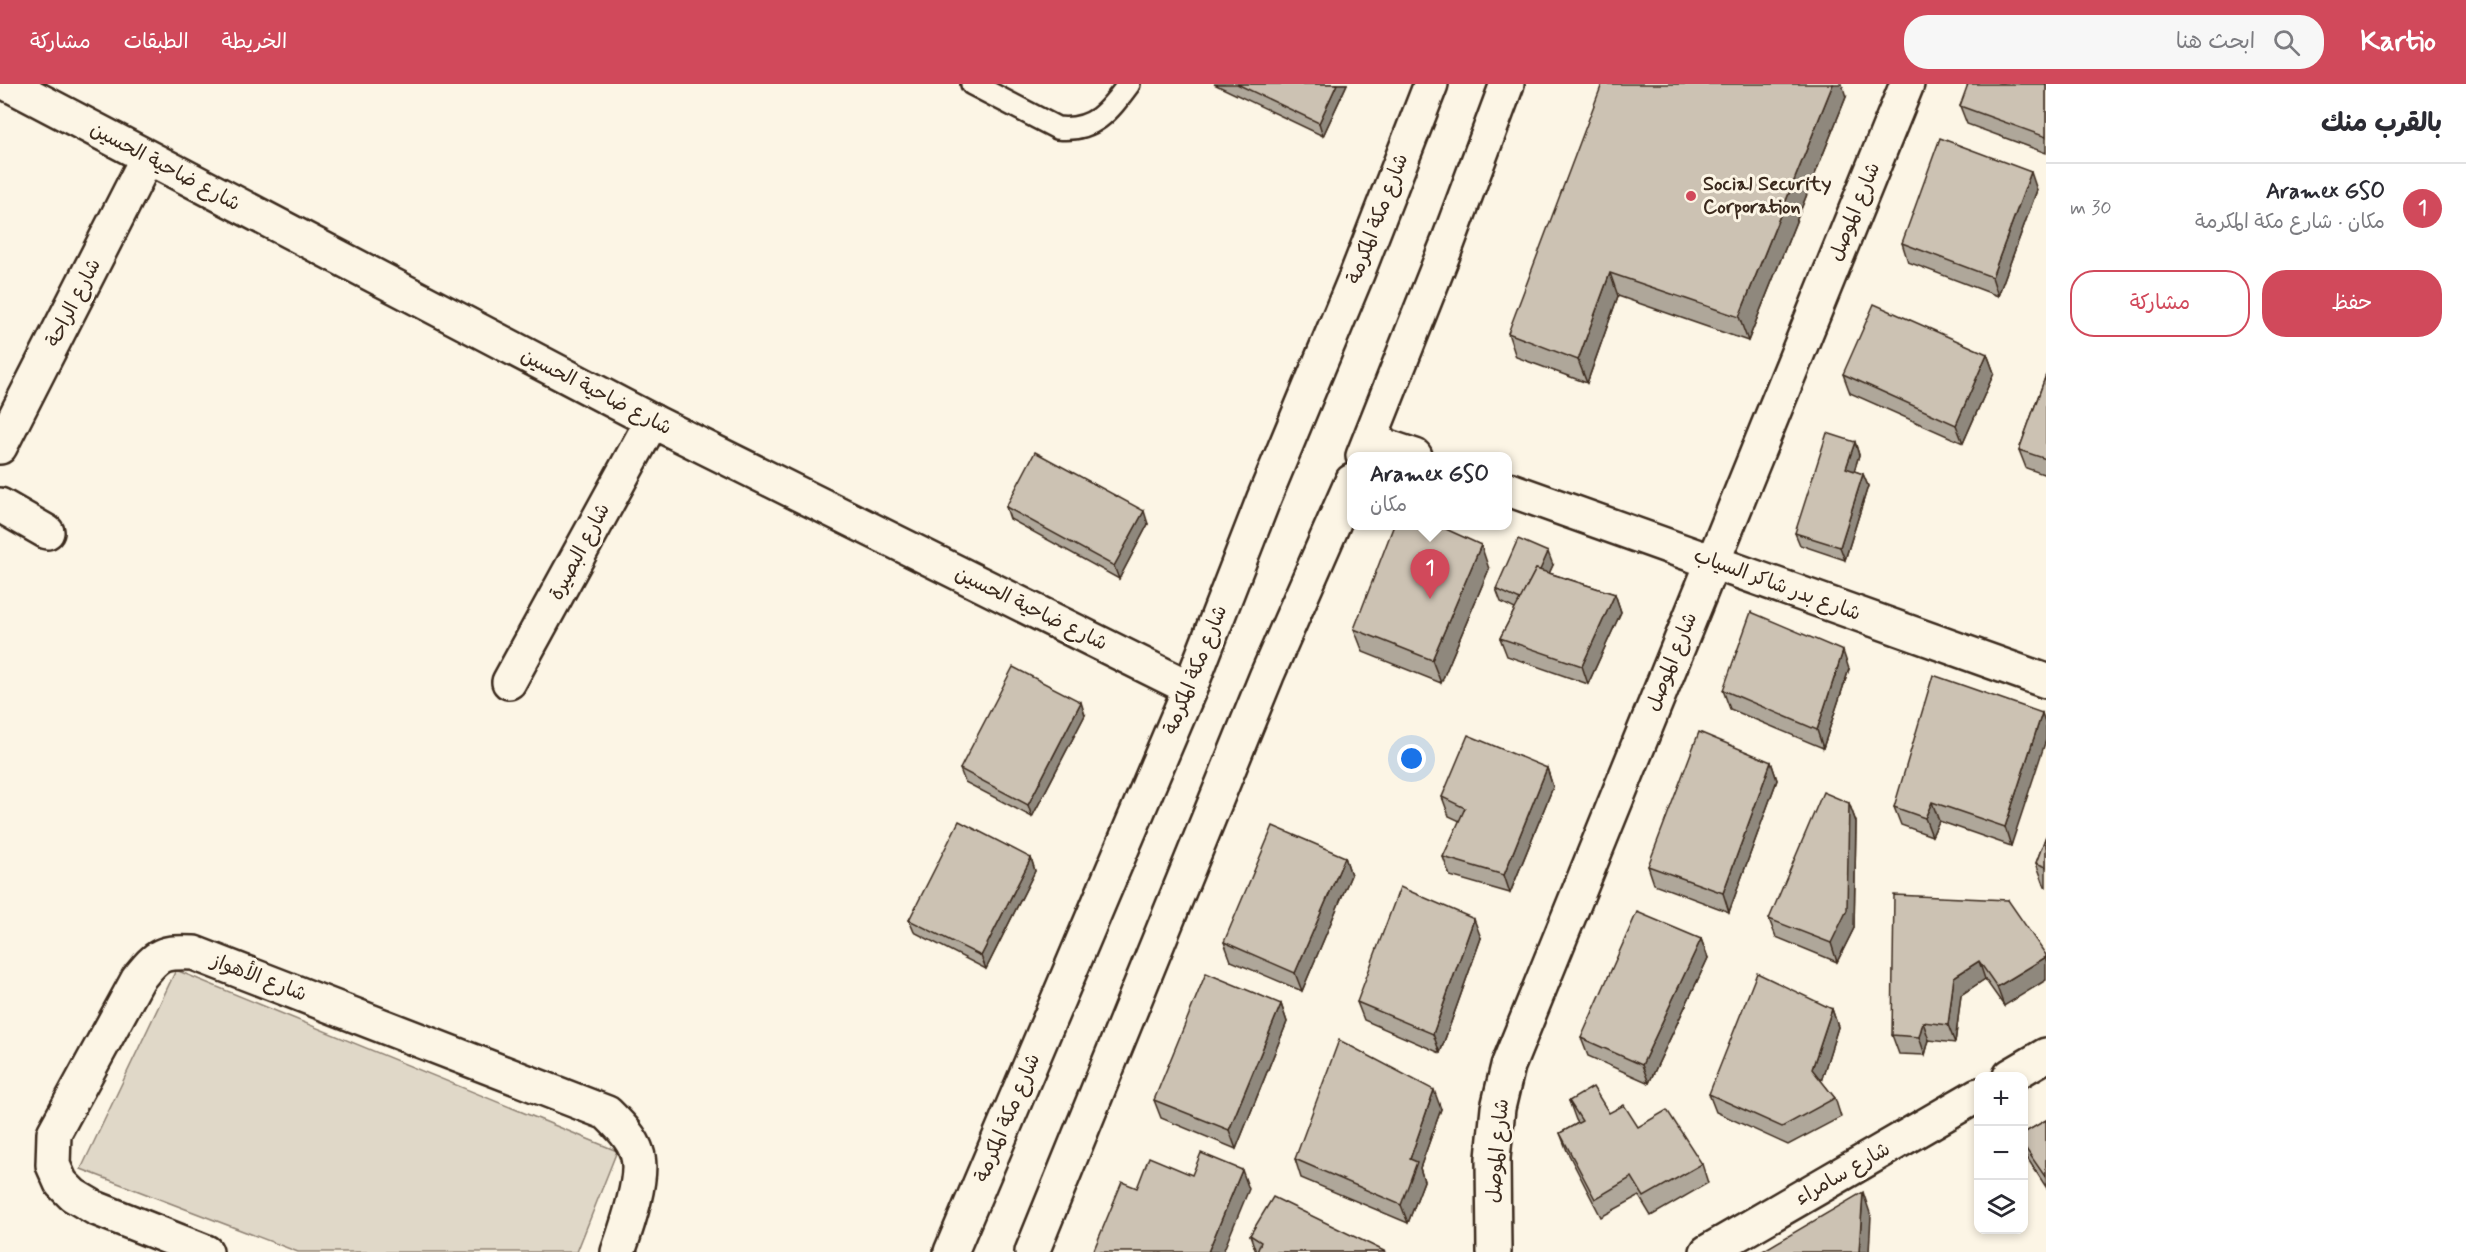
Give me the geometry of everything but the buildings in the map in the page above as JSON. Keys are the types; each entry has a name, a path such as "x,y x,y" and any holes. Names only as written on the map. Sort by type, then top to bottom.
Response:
{"street":[{"name":"شارع ضاحية الحسين","path":"8,84 652,422 1190,688"},
{"name":"شارع مكة المكرمة","path":"951,1252 1190,688 1431,84"},
{"path":"1390,452 1366,448 1507,84"},
{"name":"شارع الموصل","path":"1494,1252 1493,1158 1498,1108 1508,1066 1907,84"},
{"name":"شارع الراحة","path":"0,447 147,158"},
{"name":"شارع البصيرة","path":"509,682 652,422"},
{"name":"شارع بدر شاكر السياب","path":"1512,490 2046,681"},
{"path":"1032,1252 1267,675 1347,492"},
{"path":"0,505 47,532"},
{"name":"شارع الأهواز","path":"206,1252 95,1208 73,1195 61,1183 53,1165 54,1133 138,979 154,959 170,952 194,953 607,1113 622,1128 638,1154 638,1179 618,1252"},
{"path":"2018,1072 2046,1055"},
{"name":"شارع سامراء","path":"1707,1252 1974,1097"}],"lane":[{"path":"972,84 1057,128 1082,128 1100,119 1129,84"}],"shaded area":[{"path":"176,970 617,1151 577,1252 298,1252 81,1169"}],"place":[{"name":"Social Security Corporation","path":"1691,196"},
{"name":"Aramex GSO","path":"1430,599"}]}
